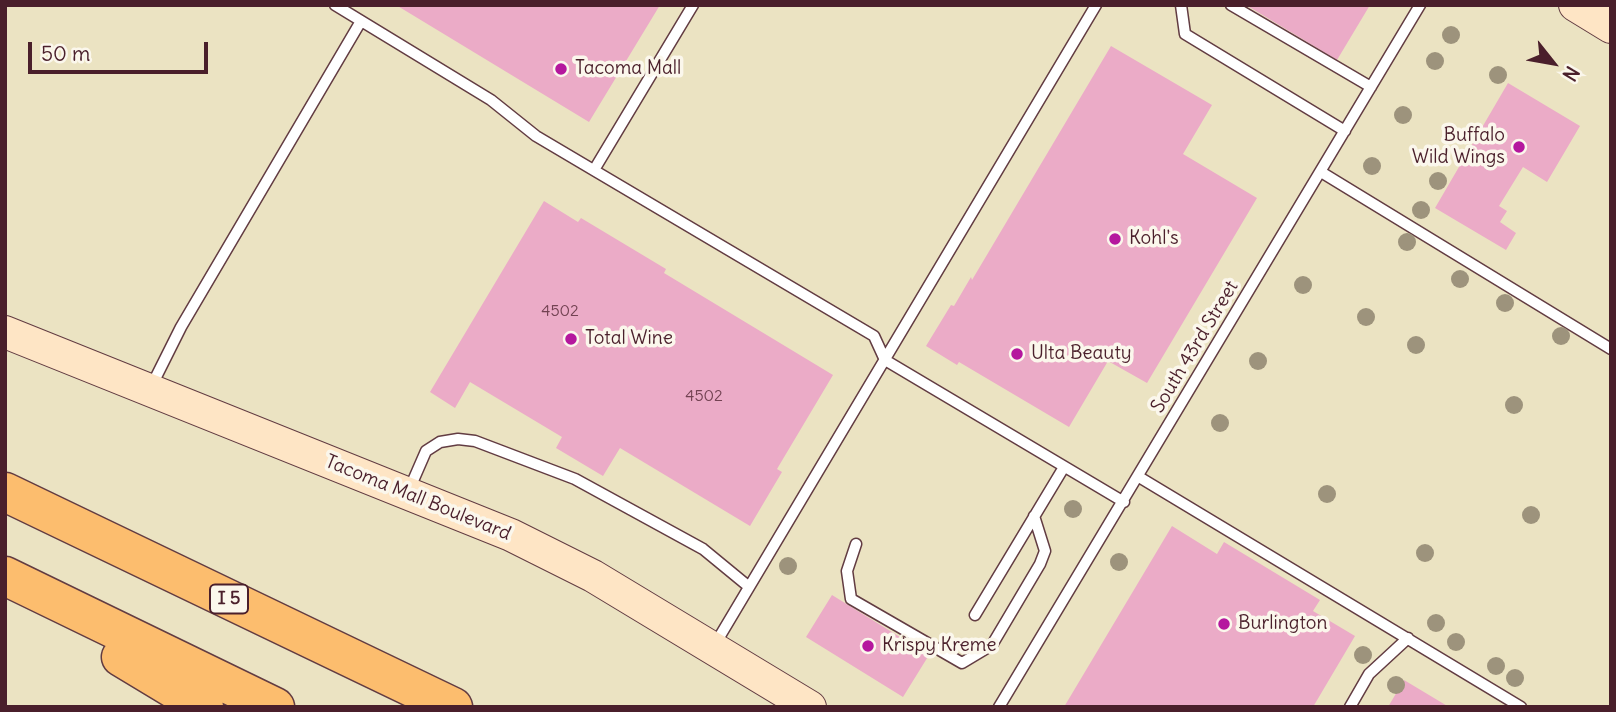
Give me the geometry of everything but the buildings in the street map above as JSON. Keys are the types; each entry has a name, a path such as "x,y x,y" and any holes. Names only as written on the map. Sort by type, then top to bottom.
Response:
{"highway":[{"name":"I 5","path":"5,492 453,707"},
{"path":"5,576 275,707"},
{"path":"5,588 204,707"}],"street":[{"path":"1575,5 1611,27"},
{"name":"Tacoma Mall Boulevard","path":"5,332 510,535 570,564 810,707"}],"lane":[{"path":"335,5 485,95 536,136 874,336 885,360 1124,502"},
{"path":"594,170 693,5"},
{"path":"713,647 1096,5"},
{"path":"1181,5 1185,34 1345,131"},
{"path":"1231,5 1267,23 1371,87"},
{"name":"South 43rd Street","path":"999,707 1420,5"},
{"path":"149,391 181,327 361,21"},
{"path":"1321,172 1611,349"},
{"path":"408,493 426,451 440,442 458,439 475,441 575,479 703,549 748,586"},
{"path":"975,615 1064,467"},
{"path":"1139,477 1521,707"},
{"path":"856,544 847,571 851,599 962,663 992,645 1040,564 1045,551 1034,516"},
{"path":"1350,707 1370,674 1408,638"}],"place":[{"name":"Tacoma Mall","path":"561,69"},
{"name":"Buffalo Wild Wings","path":"1519,147"},
{"name":"Kohl's","path":"1115,239"},
{"name":"Total Wine","path":"571,339"},
{"name":"Ulta Beauty","path":"1017,354"},
{"name":"Burlington","path":"1224,624"},
{"name":"Krispy Kreme","path":"868,646"}]}
